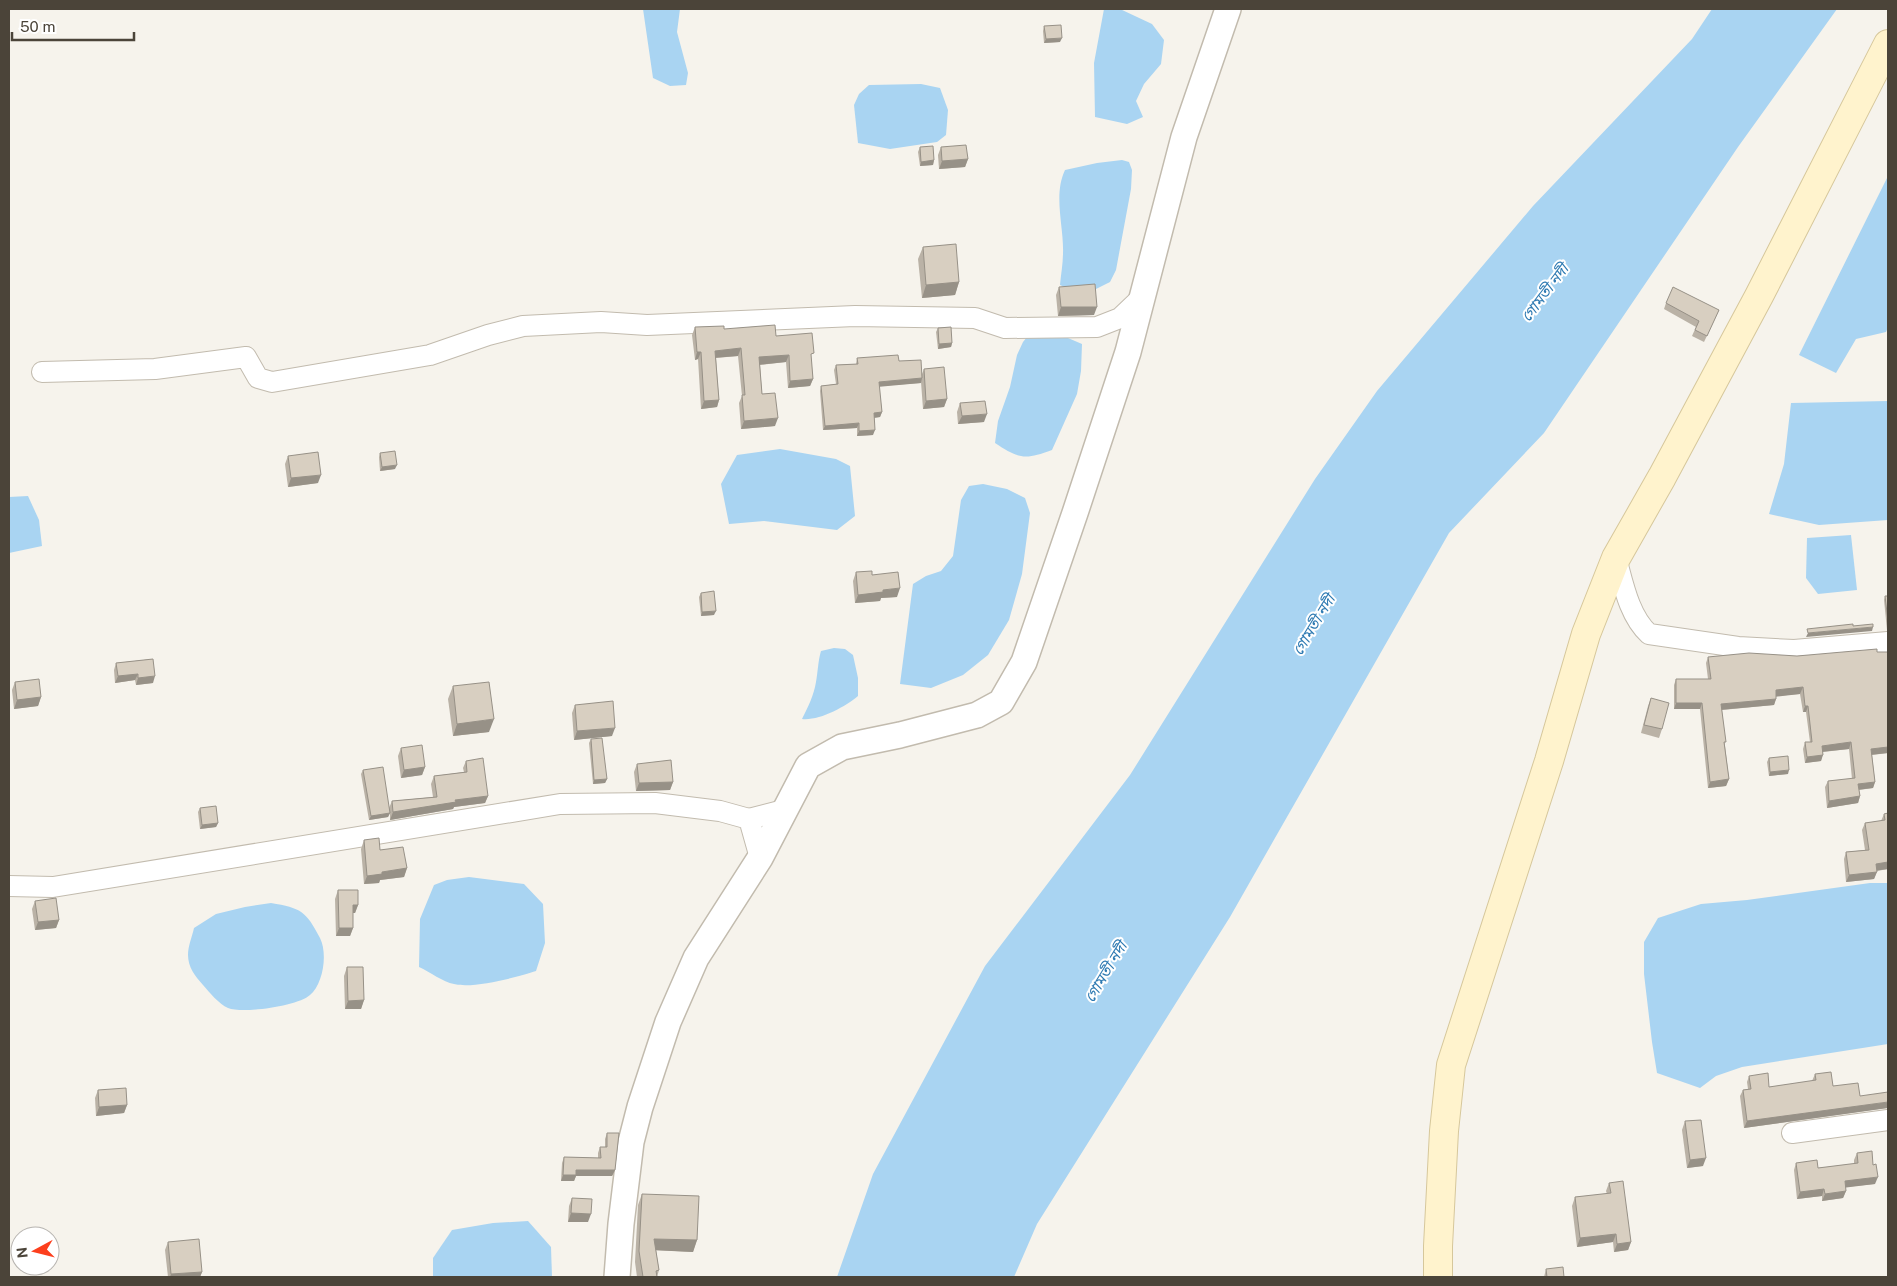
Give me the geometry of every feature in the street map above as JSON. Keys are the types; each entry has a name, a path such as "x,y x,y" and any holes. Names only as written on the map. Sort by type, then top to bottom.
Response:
{"main road":[{"path":"1438,1277 1444,1131 1451,1065 1549,761 1586,634 1616,558 1760,296 1888,44"}],"street":[{"path":"617,1277 631,1142 640,1107 668,1022 696,958 760,858 808,766 842,747 900,735 977,715 1001,702 1024,662 1076,513 1125,361 1184,137 1228,9"},
{"path":"42,372 155,369 246,357 258,378 272,382 430,355 488,334 524,326 554,324 601,322 646,326 855,316 975,318 1005,328 1097,327 1120,318 1141,298"},
{"path":"1616,558 1630,604 1640,627 1649,634 1738,647 1794,650 1888,642"},
{"path":"9,886 53,887 560,804 655,803 720,811 749,819 784,810"},
{"path":"749,819 760,858"},
{"path":"1792,1133 1888,1120"}],"water":[{"path":"643,9 680,9 677,32 688,73 686,85 670,86 653,78"},
{"path":"1104,9 1120,9 1152,24 1164,40 1161,64 1144,84 1136,101 1143,117 1127,124 1095,117 1094,63"},
{"name":"গোমতী নদী","path":"1712,9 1837,9 1738,147 1544,433 1449,533 1230,917 1037,1224 1014,1277 837,1277 873,1174 985,966 1130,775 1315,479 1377,391 1533,206 1692,39"},
{"path":"921,84 940,88 948,110 946,135 937,142 890,149 858,143 854,105 859,94 869,85"},
{"path":"1122,160 1129,162 1132,170 1131,189 1116,270 1110,282 1096,289 1071,290 1060,285 1063,243 1059,200 1065,170"},
{"path":"1888,176 1888,327 1886,332 1856,339 1836,373 1799,355"},
{"path":"1035,334 1068,338 1082,344 1081,371 1077,394 1052,450 1035,455 1022,456 1016,455 995,443 998,421 1010,387 1017,355 1027,337"},
{"path":"1888,401 1888,520 1819,525 1769,514 1784,464 1791,403"},
{"path":"780,449 836,459 850,466 855,516 837,530 764,521 729,524 721,484 737,455"},
{"path":"983,484 1007,489 1025,498 1030,513 1022,574 1009,620 988,655 963,675 931,688 900,684 913,584 926,576 941,571 953,556 961,500 969,486"},
{"path":"28,496 39,520 42,546 9,553 9,497"},
{"path":"1851,535 1857,590 1818,594 1806,578 1807,538"},
{"path":"834,648 845,649 853,655 858,678 858,696 846,705 824,716 802,719 814,692 821,651"},
{"path":"469,877 524,884 543,904 545,943 536,971 495,982 462,985 445,981 419,967 420,919 434,885 447,880"},
{"path":"1870,883 1888,883 1888,1044 1742,1067 1716,1076 1700,1088 1657,1073 1644,974 1644,942 1658,918 1701,904 1747,900"},
{"path":"271,903 296,909 302,912 311,922 320,938 324,952 323,968 318,984 310,995 304,999 283,1006 245,1010 228,1008 211,994 197,978 191,967 188,952 194,928 216,914"},
{"path":"528,1221 551,1247 552,1277 433,1277 433,1258 452,1230 493,1223"}],"building":[{"path":"1061,25 1062,38 1046,39 1044,26"},
{"path":"966,145 968,159 942,161 941,147"},
{"path":"933,146 934,160 921,162 920,147"},
{"path":"956,244 959,282 926,285 923,247"},
{"path":"1095,284 1097,307 1061,307 1059,287"},
{"path":"1673,287 1719,310 1707,336 1695,330 1699,321 1666,303"},
{"path":"775,325 776,336 812,333 814,353 811,354 813,379 790,381 789,355 759,357 762,394 775,393 778,418 744,421 742,395 745,395 741,348 715,351 719,400 704,401 701,352 697,352 695,327 724,326 724,329"},
{"path":"951,327 952,343 939,344 938,328"},
{"path":"898,355 899,361 921,360 922,378 879,382 882,412 874,413 875,430 859,431 859,423 825,426 821,386 838,384 836,365 858,364 857,358"},
{"path":"944,367 947,399 926,401 924,369"},
{"path":"985,401 987,414 962,416 960,403"},
{"path":"395,451 397,465 382,467 380,453"},
{"path":"318,452 321,475 291,478 288,456"},
{"path":"872,571 872,575 898,572 900,588 858,595 856,572"},
{"path":"714,591 716,611 702,612 701,593"},
{"path":"1885,596 1888,596 1888,621"},
{"path":"1853,624 1853,626 1873,624 1873,627 1808,633 1807,629"},
{"path":"1877,649 1877,652 1888,652 1888,747 1871,749 1875,782 1858,784 1860,796 1829,801 1828,781 1855,778 1851,742 1822,746 1823,755 1807,757 1805,742 1812,742 1808,706 1805,706 1803,687 1776,690 1776,699 1721,704 1729,779 1710,782 1702,703 1676,703 1676,679 1711,679 1708,657 1749,653 1797,656"},
{"path":"153,659 155,676 138,678 138,674 118,676 116,663"},
{"path":"39,679 41,697 17,700 15,682"},
{"path":"489,682 494,719 457,724 453,686"},
{"path":"1651,698 1669,703 1662,729 1644,725"},
{"path":"613,701 615,728 577,731 575,705"},
{"path":"602,738 607,779 594,780 591,739"},
{"path":"422,745 425,767 404,770 401,748"},
{"path":"1788,756 1789,770 1770,772 1769,758"},
{"path":"483,758 488,796 455,800 456,802 393,812 392,801 437,797 434,776 467,772 466,761"},
{"path":"671,760 673,782 639,783 637,764"},
{"path":"383,767 390,813 371,816 363,770"},
{"path":"216,806 218,823 202,825 200,808"},
{"path":"1888,813 1888,862 1876,864 1877,872 1849,875 1846,852 1869,850 1865,823 1885,820 1884,814"},
{"path":"379,838 380,850 403,847 407,868 367,876 364,840"},
{"path":"338,890 358,890 358,905 353,905 353,928 339,928"},
{"path":"56,898 59,920 38,922 35,901"},
{"path":"347,967 363,967 364,1000 348,1001"},
{"path":"1831,1072 1833,1086 1858,1083 1860,1096 1888,1092 1888,1102 1747,1121 1743,1090 1751,1089 1749,1076 1768,1073 1769,1087 1816,1080 1815,1074"},
{"path":"126,1088 127,1105 99,1107 98,1090"},
{"path":"1701,1120 1706,1158 1690,1160 1685,1121"},
{"path":"607,1133 619,1133 615,1170 576,1170 576,1175 563,1175 564,1157 601,1158 600,1147 607,1147"},
{"path":"1872,1151 1873,1165 1876,1164 1878,1177 1845,1181 1846,1191 1825,1194 1824,1189 1800,1192 1796,1163 1817,1160 1818,1168 1858,1163 1857,1153"},
{"path":"1623,1181 1631,1242 1617,1244 1616,1234 1580,1238 1575,1197 1611,1193 1609,1183"},
{"path":"642,1194 699,1196 697,1240 654,1239 659,1270 656,1271 657,1277 643,1277 639,1251"},
{"path":"572,1198 592,1199 591,1214 571,1213"},
{"path":"199,1239 202,1272 171,1274 168,1242"},
{"path":"1563,1267 1564,1277 1547,1277 1546,1269"}]}
